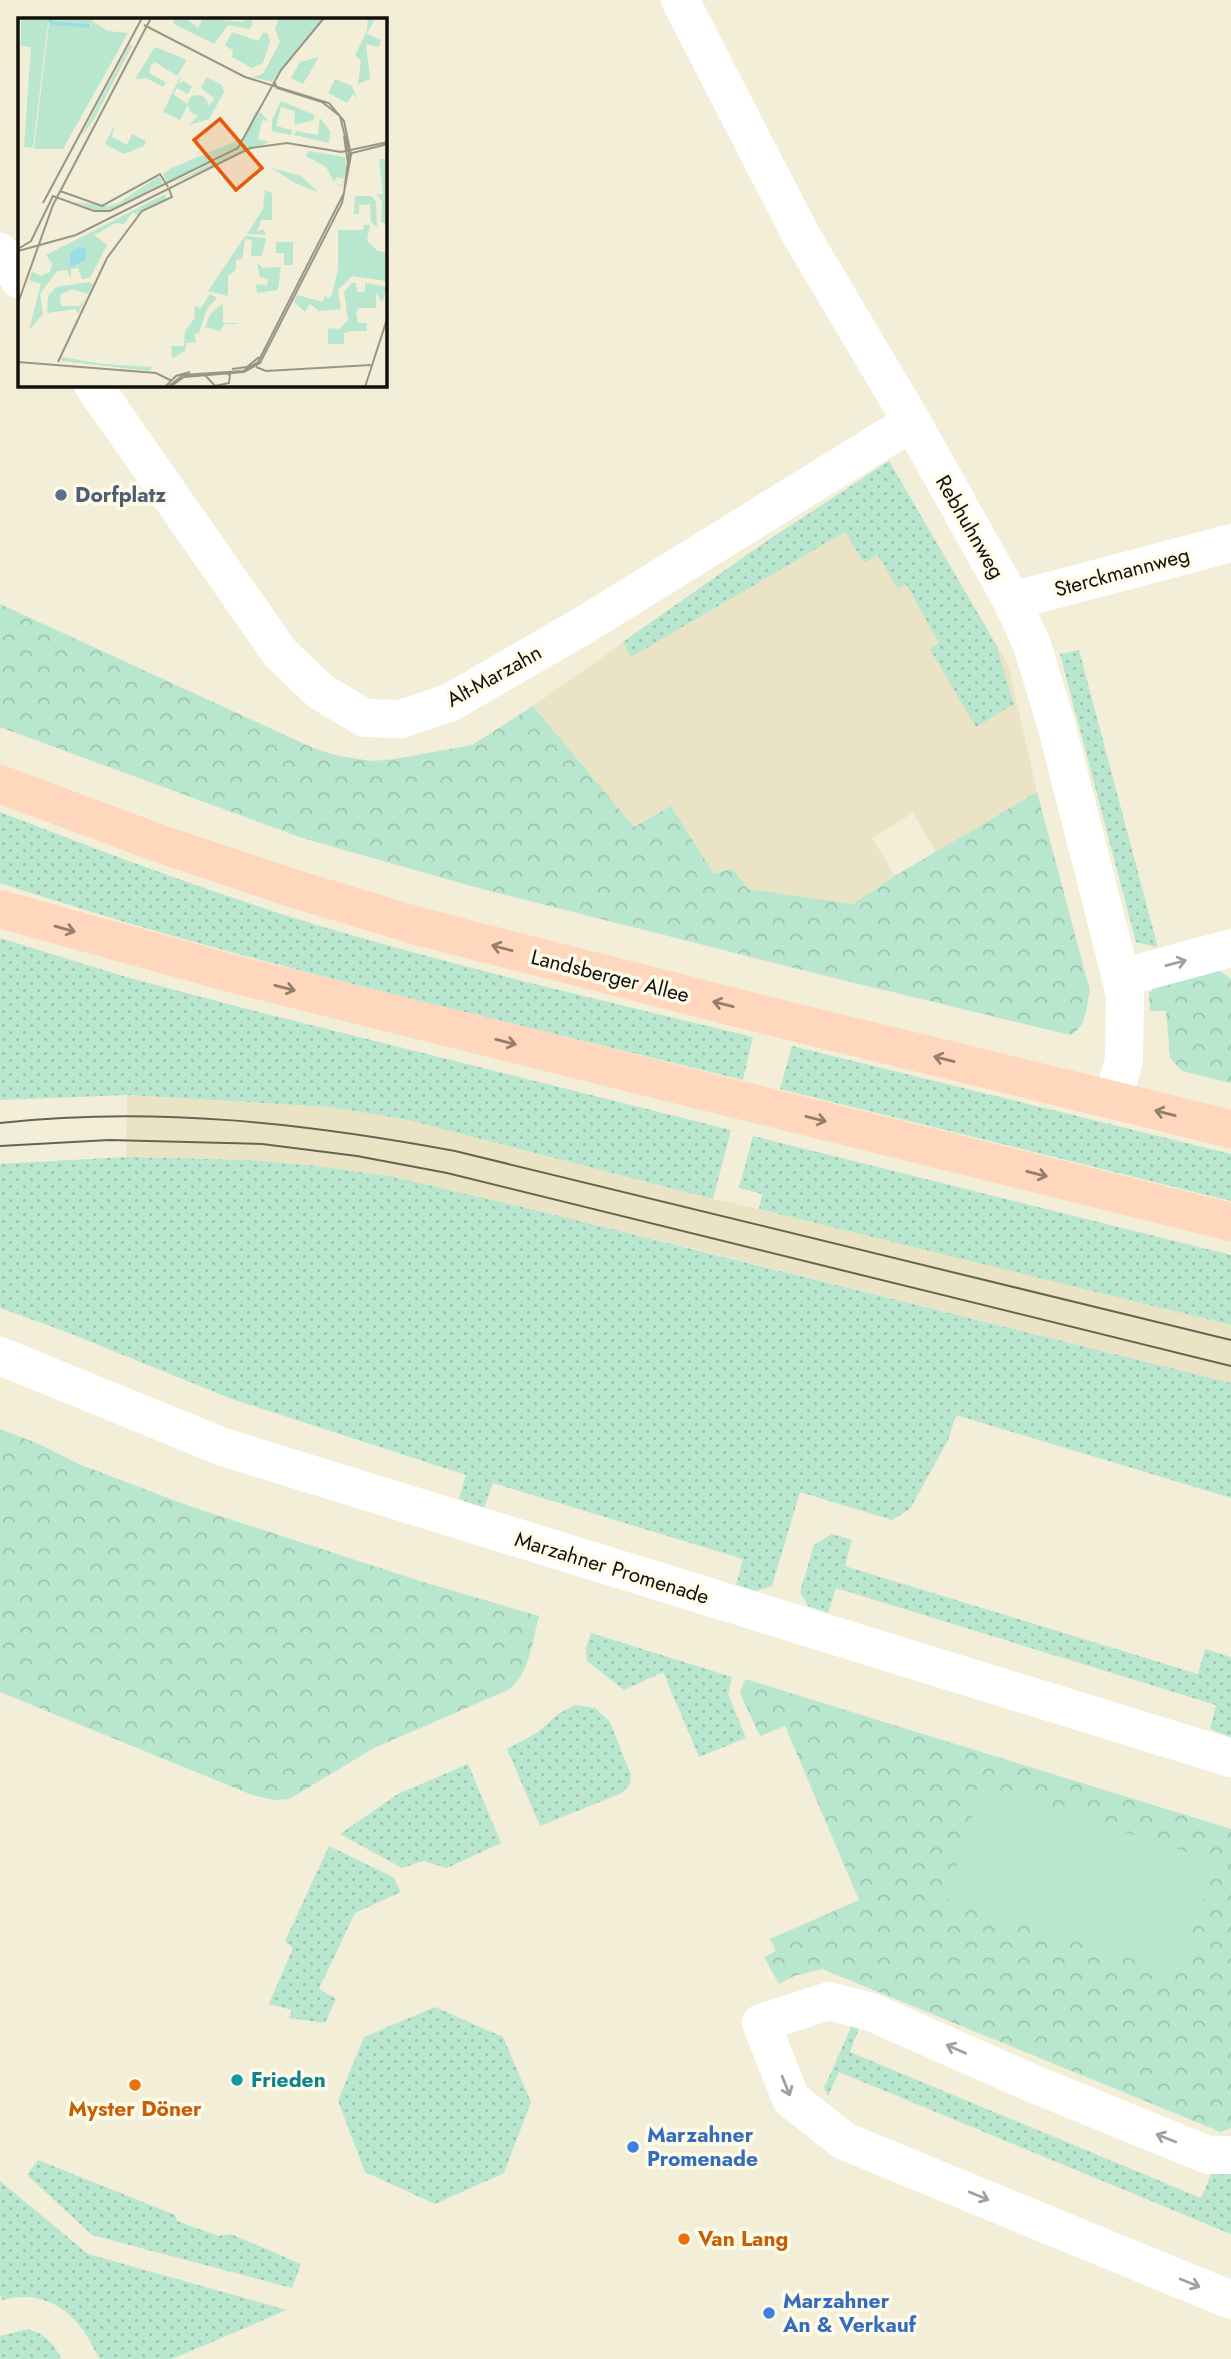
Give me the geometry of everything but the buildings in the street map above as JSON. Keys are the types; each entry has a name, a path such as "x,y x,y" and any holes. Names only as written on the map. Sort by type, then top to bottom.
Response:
{"main road":[{"name":"Landsberger Allee","path":"0,784 161,844 421,927 1231,1129"},
{"path":"0,909 245,978 1231,1222"}],"street":[{"name":"Rebhuhnweg","path":"680,0 801,235 912,422 1012,601 1032,645 1056,724 1125,998 1124,1059 1113,1100"},
{"path":"0,252 18,278"},
{"name":"Alt-Marzahn","path":"94,387 281,653 321,692 365,718 401,719 451,702 586,624 912,422"},
{"name":"Sterckmannweg","path":"1012,601 1231,543"},
{"path":"1121,978 1231,948"},
{"name":"Marzahner Promenade","path":"0,1356 223,1447 1231,1758"},
{"path":"1231,2155 1209,2155 1034,2084 872,2012 829,2001 761,2023 791,2099 845,2141 1231,2300"}],"shaded area":[{"path":"889,461 1008,664 1037,792 936,852 913,813 872,838 895,876 853,904 748,889 732,868 714,874 671,806 635,828 533,706 761,545"},
{"path":"127,1095 331,1107 408,1120 713,1199 834,1226 1231,1325 1231,1383 394,1177 319,1166 249,1160 126,1157"}],"green space":[{"path":"889,461 996,645 1014,704 976,727 930,649 939,643 906,584 898,589 878,555 864,563 845,532 631,657 623,642 761,545"},
{"path":"0,604 313,748 339,756 372,761 472,745 533,706 634,827 671,806 714,874 732,868 748,889 853,904 1037,792 1090,991 1083,1022 1076,1032 1070,1035 471,886 302,838 0,727"},
{"path":"1079,650 1156,947 1136,942 1060,654"},
{"path":"0,812 154,870 310,923 475,969 753,1037 743,1080 276,964 91,912 0,883"},
{"path":"0,938 126,977 239,1007 731,1130 713,1199 408,1120 331,1107 127,1095 0,1100"},
{"path":"1207,962 1231,979 1231,1083 1182,1071 1170,1058 1166,1011 1150,1011 1149,993 1172,970"},
{"path":"792,1046 1231,1154 1231,1201 780,1089"},
{"path":"753,1136 1231,1255 1231,1325 759,1209 762,1194 739,1188"},
{"path":"126,1157 249,1160 319,1166 394,1177 1231,1383 1231,1498 956,1415 948,1440 910,1509 892,1520 800,1492 772,1586 756,1591 736,1585 743,1559 493,1483 484,1508 459,1499 466,1475 232,1399 0,1308 0,1164"},
{"path":"0,1429 39,1444 81,1465 192,1507 420,1581 539,1616 526,1666 508,1690 374,1748 289,1799 274,1800 252,1795 0,1692"},
{"path":"832,1534 852,1540 845,1566 1198,1674 1205,1649 1231,1657 1231,1737 1210,1729 1216,1705 836,1588 828,1613 808,1606 800,1592 814,1545"},
{"path":"591,1633 732,1677 728,1694 746,1738 699,1757 663,1672 624,1690 587,1661 586,1648"},
{"path":"745,1679 1231,1829 1231,2128 1221,2132 822,1969 794,1976 779,1984 764,1957 776,1951 770,1939 859,1900 785,1726 760,1736 740,1693"},
{"path":"575,1705 595,1708 610,1722 631,1775 630,1784 622,1793 540,1826 507,1749 538,1732 558,1714"},
{"path":"468,1764 501,1843 447,1868 423,1861 402,1868 340,1834 398,1794"},
{"path":"983,1785 1216,1862 1178,1974 946,1898"},
{"path":"329,1846 393,1877 401,1892 355,1913 319,1989 336,1999 325,2023 289,2018 292,2010 269,2004 293,1948 285,1941"},
{"path":"435,2007 503,2037 531,2102 504,2173 435,2204 365,2172 338,2101 364,2037"},
{"path":"852,2025 860,2026 850,2052 1201,2198 1212,2172 1231,2170 1231,2234 839,2072 828,2096 824,2088"},
{"path":"38,2160 175,2215 177,2221 218,2236 231,2234 301,2264 292,2288 92,2235 27,2175"},
{"path":"0,2181 88,2254 287,2310 172,2359 99,2359 83,2330 62,2309 35,2298 2,2300"},
{"path":"28,2329 48,2340 61,2359 0,2359 0,2336"}],"tram line":[{"path":"0,1123 57,1118 172,1117 285,1125 399,1141 455,1151 1231,1340"},
{"path":"0,1146 109,1140 262,1144 357,1156 447,1173 1231,1366"}],"place":[{"name":"Dorfplatz","path":"61,495"},
{"name":"Frieden","path":"237,2080"},
{"name":"Myster Döner","path":"135,2085"},
{"name":"Marzahner Promenade","path":"633,2147"},
{"name":"Van Lang","path":"684,2239"},
{"name":"Marzahner An & Verkauf","path":"769,2313"}]}
